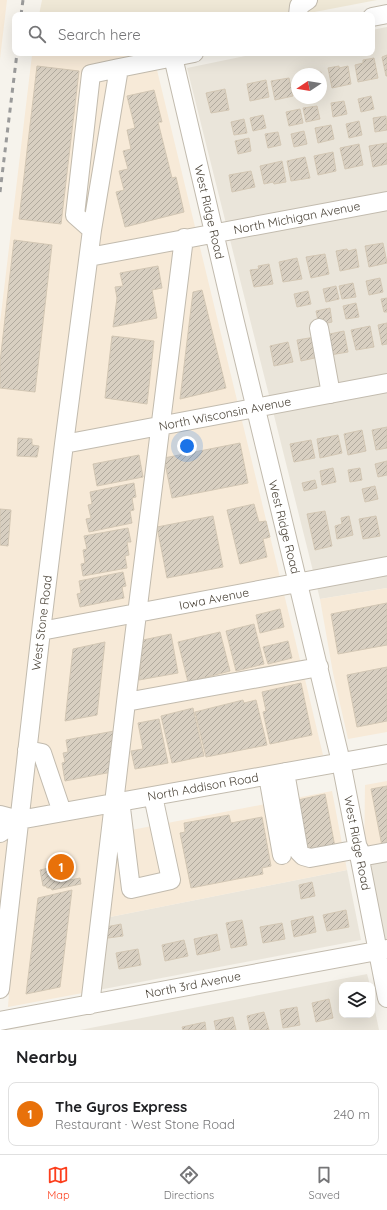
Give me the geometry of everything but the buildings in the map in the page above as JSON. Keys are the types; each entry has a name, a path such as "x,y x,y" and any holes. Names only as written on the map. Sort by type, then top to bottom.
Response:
{"street":[{"path":"298,12 299,6 308,0"},
{"path":"375,16 387,14"},
{"path":"92,230 75,215 91,74 181,56"},
{"name":"West Ridge Road","path":"173,58 341,762 359,853 383,950 387,998"},
{"name":"West Stone Road","path":"0,981 4,911 19,820 64,444 92,230 119,68"},
{"name":"North Michigan Avenue","path":"89,257 387,201"},
{"path":"90,1004 117,802 126,702 184,238"},
{"path":"319,328 331,394"},
{"name":"North Wisconsin Avenue","path":"64,444 387,383"},
{"name":"Iowa Avenue","path":"41,631 387,566"},
{"path":"126,702 319,667"},
{"path":"27,750 42,753 62,812"},
{"name":"North Addison Road","path":"0,833 19,820 387,754"},
{"path":"285,772 299,852 303,856 310,858 387,852"},
{"path":"268,776 282,855"},
{"path":"117,802 130,889 171,880 153,796"},
{"name":"North Addison Road","path":"0,815 19,820"},
{"name":"North 3rd Avenue","path":"0,1021 383,950"}],"shaded area":[{"path":"0,0 7,0 0,59"},
{"path":"42,0 377,0 315,12 40,12"},
{"path":"387,27 387,588 320,599 187,68 245,56 375,56 375,29"},
{"path":"32,56 152,56 157,70 301,664 124,700 111,800 0,821 0,323"},
{"path":"387,588 387,732 348,739 333,673 320,599"},
{"path":"304,675 323,755 117,799 128,705"},
{"path":"387,781 387,856 364,861 365,785"},
{"path":"332,791 347,870 105,918 116,833"},
{"path":"111,806 88,992 8,1007 21,823"},
{"path":"16,823 0,963 0,826"},
{"path":"387,856 387,978 364,861"},
{"path":"347,870 361,940 88,992 105,918"},
{"path":"367,974 369,982 339,982 339,1018 375,1018 375,1011 379,1030 80,1030"}],"railway":[{"path":"21,12 23,0"},
{"path":"0,192 17,56"}],"place":[{"name":"The Gyros Express","path":"61,867"}]}
